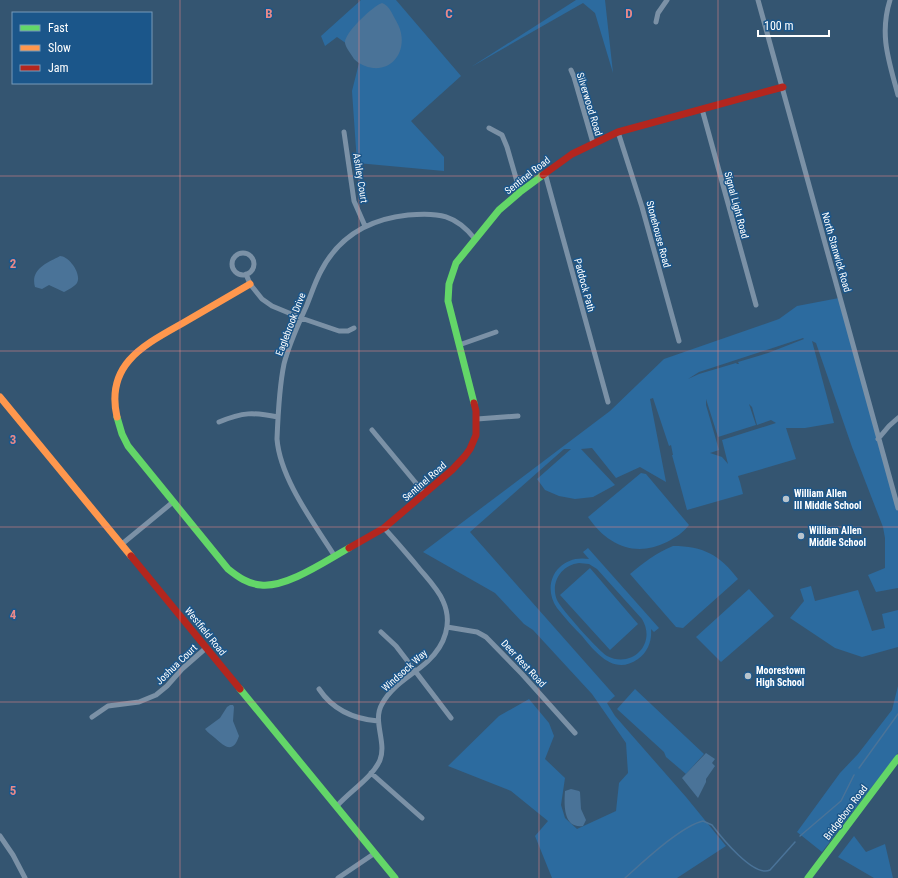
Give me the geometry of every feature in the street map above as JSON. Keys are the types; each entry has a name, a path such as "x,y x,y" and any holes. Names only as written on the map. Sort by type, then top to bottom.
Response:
{"street":[{"path":"656,22 658,13 667,0"},
{"name":"North Stanwick Road","path":"758,0 898,508"},
{"path":"890,0 884,31 886,50 898,95"},
{"name":"Silverwood Road","path":"571,70 592,143"},
{"name":"Sentinel Road","path":"250,284 141,348 125,365 118,378 114,405 116,418 128,446 228,569 247,582 268,585 283,582 306,572 384,528 452,470 470,449 476,435 477,420 473,393 448,301 449,284 456,263 500,210 520,192 545,173 572,154 592,143 618,132 783,87"},
{"name":"Signal Light Road","path":"702,109 756,305"},
{"path":"490,128 502,135 520,192"},
{"name":"Ashley Court","path":"344,132 354,201 365,226"},
{"name":"Stonehouse Road","path":"618,132 642,207 679,341"},
{"name":"Paddock Path","path":"545,173 608,402"},
{"name":"Eaglebrook Drive","path":"334,555 296,493 283,467 277,447 280,386 285,362 320,271 330,256 347,237 365,226 395,216 431,214 454,219 467,229 475,239"},
{"path":"246,253 253,260 252,270 246,274 237,272 233,267 232,261 239,254 246,253"},
{"path":"246,274 250,284 262,299 272,306 339,331 348,331 354,328"},
{"path":"459,345 496,332"},
{"name":"Westfield Road","path":"0,397 395,878"},
{"path":"219,422 244,414 262,414 278,417"},
{"path":"477,420 518,416"},
{"path":"878,439 898,418"},
{"path":"372,430 424,494"},
{"path":"122,544 173,502"},
{"name":"Windsock Way","path":"337,806 371,773 380,761 382,751 378,721 380,707 387,694 437,652 444,640 447,627 447,614 443,600 429,581 384,528"},
{"name":"Deer Rest Road","path":"447,627 477,632 486,637 522,674 574,733"},
{"path":"381,632 396,646 451,718"},
{"name":"Joshua Court","path":"92,717 108,706 139,702 156,695 206,648"},
{"path":"319,689 331,703 342,711 354,717 378,721"},
{"name":"Bridgeboro Road","path":"808,878 898,758"},
{"path":"371,773 422,818"},
{"path":"0,836 13,854 25,878"},
{"path":"338,878 375,853"}],"shaded area":[{"path":"361,0 396,0 461,76 411,121 444,157 444,171 357,163 352,91 360,59 350,46 337,37 325,46 321,36"},
{"path":"576,0 605,0 613,73 595,13 583,3 471,67"},
{"path":"382,3 389,8 398,25 402,40 399,53 392,63 380,68 373,68 356,61 346,47 345,43 349,33 360,20 372,9"},
{"path":"60,256 67,259 74,266 78,275 77,283 64,292 49,285 42,289 35,287 34,281 37,271 45,264"},
{"path":"839,298 898,511 898,588 876,592 868,575 885,568 885,538 883,527 852,447 816,343 812,341 834,423 805,428 786,428 796,459 738,476 743,494 687,510 672,455 671,445 669,446 653,398 650,399 666,482 640,467 616,478 592,448 581,449 615,485 593,497 575,499 559,496 545,490 537,479 571,449 564,449 470,532 615,696 607,703 615,716 686,797 726,846 677,878 552,878 535,836 548,821 511,791 448,766 499,716 529,699 549,723 554,736 545,759 565,778 561,805 565,818 577,829 616,811 619,783 628,773 626,743 592,694 533,630 524,624 495,593 423,552 610,411 664,359 779,319 797,306","holes":["803,338 804,339 768,353 738,362 739,364 736,363 699,374 688,379 699,372","706,399 718,437 756,425 749,404 752,407 757,425 771,420 776,423 722,440 728,464 722,457 710,453 719,450 706,405"]},
{"path":"641,473 646,474 689,525 679,535 667,542 655,547 633,549 623,546 604,535 588,517"},
{"path":"673,546 684,546 702,550 710,554 724,564 738,579 683,628 676,627 630,574 650,558"},
{"path":"588,548 659,628 654,632 651,629 651,638 647,650 638,659 629,664 613,664 600,655 572,626 557,608 552,599 552,580 555,572 569,561 589,559 583,552","holes":["573,564 589,564 597,569 642,619 646,628 646,637 640,652 633,657 616,659 607,656 580,629 557,600 555,594 556,581 562,571"]},
{"path":"590,568 638,624 610,650 560,595"},
{"path":"811,586 815,601 858,590 872,631 885,628 882,614 898,610 898,647 862,657 835,648 790,618 804,601 800,589"},
{"path":"749,589 774,616 721,662 696,637"},
{"path":"898,686 898,753 822,852 797,832 840,773 858,754 892,710"},
{"path":"635,689 704,754 686,774 666,757 664,752 617,709"},
{"path":"230,705 233,705 234,707 233,721 239,736 234,745 228,747 222,744 205,729 220,718"},
{"path":"706,753 715,759 712,763 715,766 706,779 698,798 682,778"},
{"path":"571,789 580,792 581,809 586,820 583,826 576,826 572,824 568,820 566,814 565,791"},
{"path":"854,836 866,852 885,844 893,878 874,878 838,857"}],"waterway":[{"path":"859,768 898,714"},
{"path":"800,836 841,801 854,775"},
{"path":"625,878 673,837 694,824 703,821 712,825 738,855 755,868 763,871 770,870 795,842"}],"traffic: fast":[{"path":"474,403 448,301 449,284 456,263 499,210 543,175"},
{"path":"117,417 122,434 128,446 228,569 243,580 261,585 271,585 283,582 318,566 349,548"},
{"path":"240,689 395,878"},
{"path":"808,878 898,758"}],"traffic: slow":[{"path":"117,417 115,399 117,383 122,370 131,358 142,348 250,284"},
{"path":"0,397 131,556"}],"traffic: jam":[{"path":"543,175 572,154 618,132 783,87"},
{"path":"349,548 384,528 452,470 465,456 476,435 476,411 474,403"},
{"path":"131,556 240,689"}],"place":[{"name":"William Allen III Middle School","path":"786,499"},
{"name":"William Allen Middle School","path":"801,536"},
{"name":"Moorestown High School","path":"748,676"}]}
